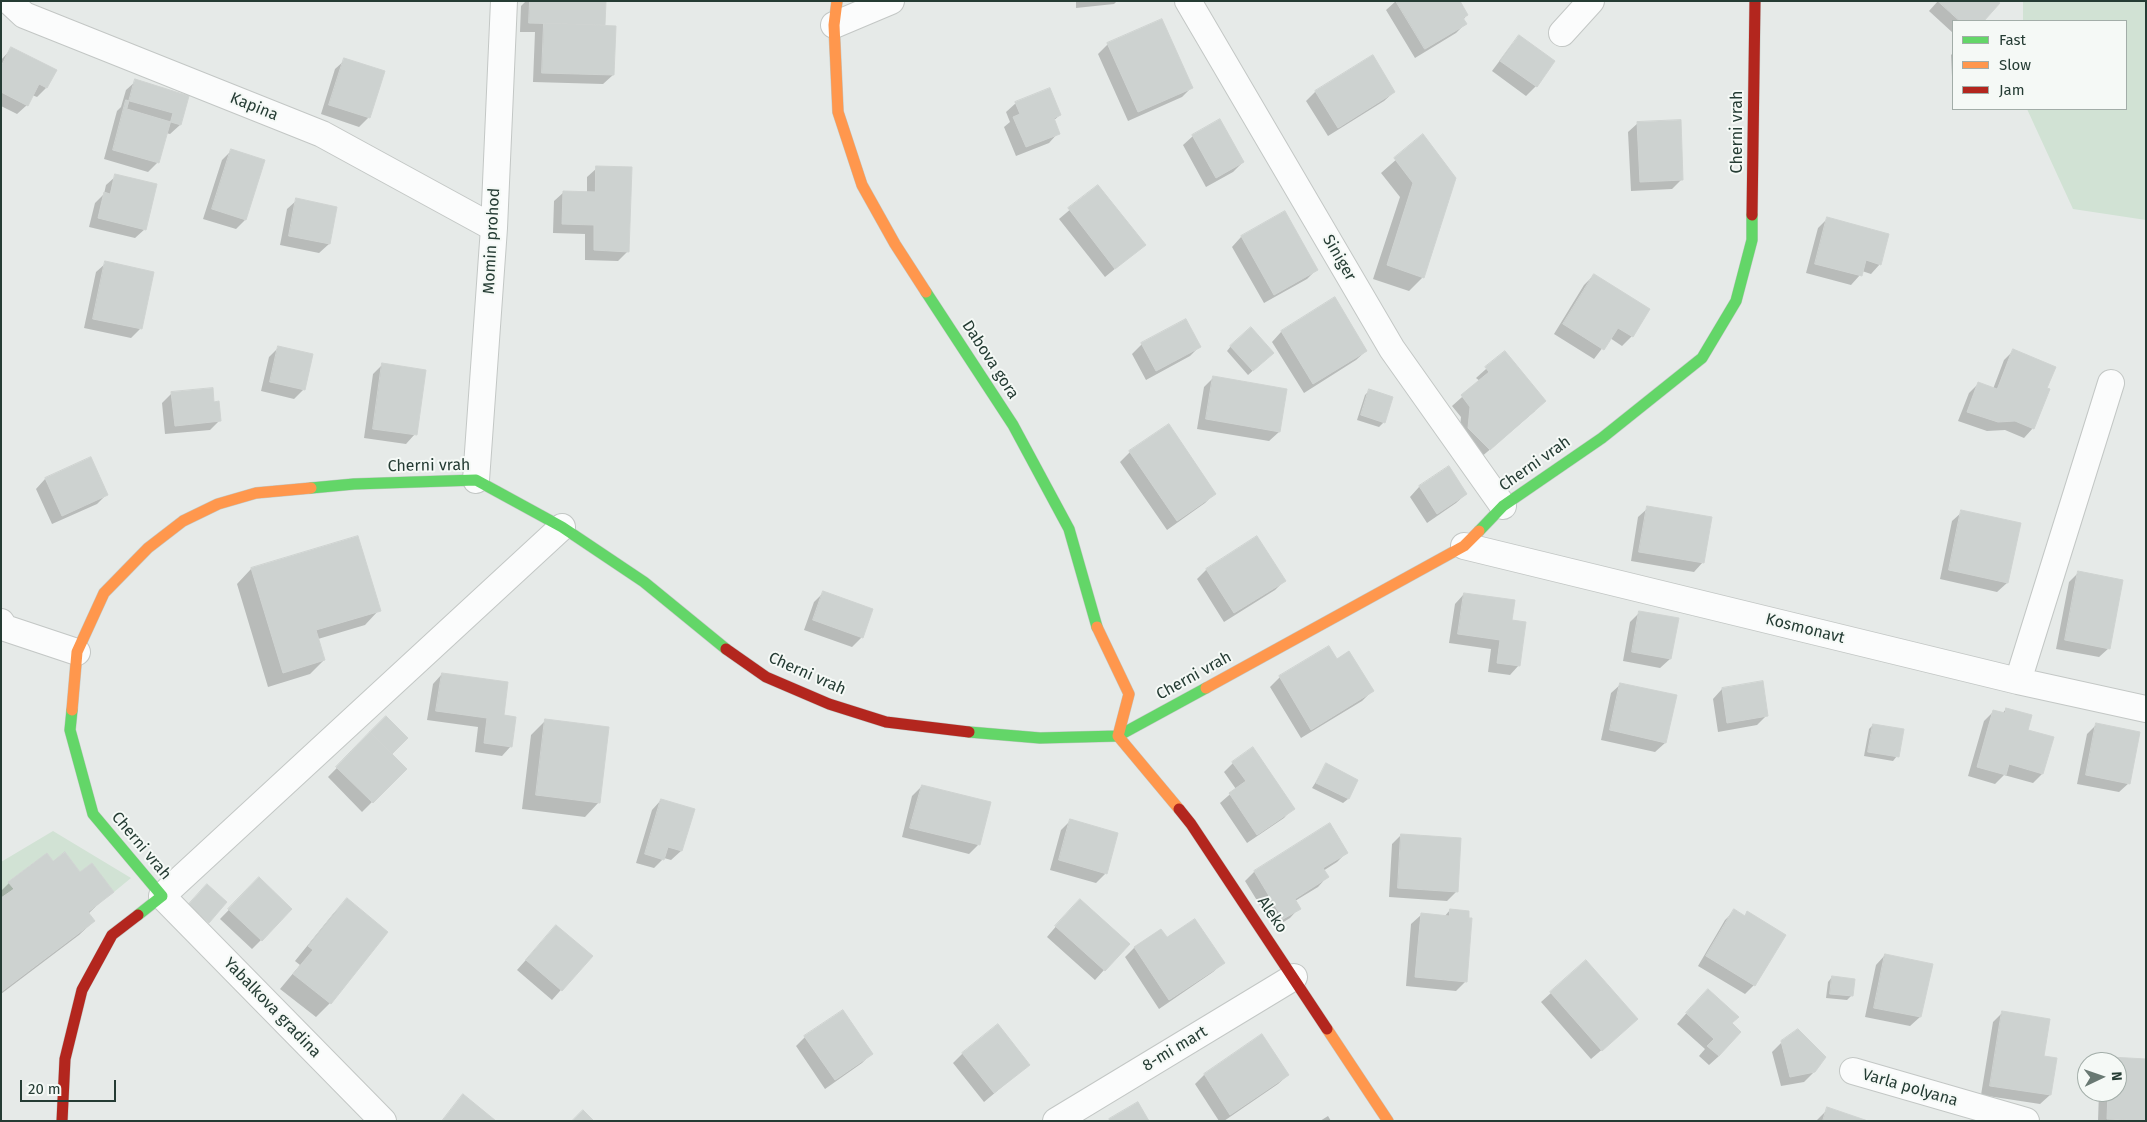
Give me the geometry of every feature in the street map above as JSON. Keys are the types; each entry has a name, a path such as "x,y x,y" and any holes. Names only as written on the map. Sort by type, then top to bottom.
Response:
{"street":[{"name":"Kapina","path":"9,1 24,15 322,134 494,228"},
{"name":"Momin prohod","path":"476,480 494,228 504,1"},
{"path":"835,13 892,1"},
{"name":"Siniger","path":"1188,1 1392,349 1503,506"},
{"path":"1562,33 1591,1"},
{"name":"Cherni vrah","path":"62,1121 65,1059 82,990 112,935 162,896 94,814 70,730 77,652 104,593 148,548 183,521 218,504 256,493 354,484 476,480 562,527 644,582 724,648 766,676 829,704 886,722 950,732 1040,738 1118,736 1464,546 1503,506 1602,438 1702,358 1736,301 1752,240 1755,1"},
{"name":"Dabova gora","path":"835,13 838,112 862,185 895,244 1013,425 1069,529 1099,633 1129,694 1118,736"},
{"path":"2018,681 2111,383"},
{"path":"162,896 562,527"},
{"name":"Kosmonavt","path":"1464,546 2018,681 2146,709"},
{"path":"1,622 5,628 77,652"},
{"name":"Aleko","path":"1118,736 1191,824 1388,1121"},
{"name":"Yabalkova gradina","path":"162,896 382,1121"},
{"name":"8-mi mart","path":"1056,1121 1294,977"},
{"name":"Varla polyana","path":"1853,1071 2026,1121"}],"green space":[{"path":"2023,1 2146,1 2146,220 2073,209 2027,110 2127,110 2127,20 2023,20"},
{"path":"53,831 131,878 114,892 92,863 80,872 65,852 53,861 47,853 9,881 14,889 1,898 1,862"}],"building":[{"path":"530,1 606,1 605,25 529,23"},
{"path":"1396,1 1460,1 1468,15 1463,18 1467,24 1425,49"},
{"path":"1938,1 1997,1 2000,3 1985,20 1959,20"},
{"path":"1162,19 1193,88 1138,112 1107,43"},
{"path":"544,23 616,26 614,75 542,73"},
{"path":"1519,35 1555,61 1537,87 1500,61"},
{"path":"11,47 57,70 47,88 39,84 28,106 1,92 1,67"},
{"path":"1373,55 1395,92 1338,128 1315,91"},
{"path":"344,58 385,71 370,118 329,105"},
{"path":"135,79 189,96 181,125 127,109"},
{"path":"1050,88 1061,115 1054,118 1060,134 1026,147 1013,117 1020,114 1015,102"},
{"path":"126,100 173,113 159,163 113,150"},
{"path":"1220,119 1244,162 1216,178 1192,135"},
{"path":"1681,120 1683,180 1640,182 1637,122"},
{"path":"1423,134 1456,178 1424,278 1387,265 1413,183 1394,158"},
{"path":"231,149 265,160 246,220 212,209"},
{"path":"596,166 632,167 629,252 594,250 594,225 562,224 563,191 595,192"},
{"path":"115,174 157,184 146,230 98,218 104,192 110,194"},
{"path":"1098,185 1146,245 1115,269 1068,208"},
{"path":"296,198 337,207 330,244 289,236"},
{"path":"1285,211 1318,270 1274,295 1241,236"},
{"path":"1827,217 1889,234 1881,265 1866,260 1862,276 1815,264"},
{"path":"105,261 154,272 142,329 93,319"},
{"path":"1594,274 1650,309 1633,337 1618,328 1604,350 1563,324"},
{"path":"1335,297 1367,351 1313,384 1281,331"},
{"path":"1186,319 1201,347 1156,371 1141,343"},
{"path":"1251,327 1274,353 1253,371 1230,346"},
{"path":"278,346 313,354 305,390 270,382"},
{"path":"2013,349 2056,367 2047,388 2050,389 2034,429 2015,421 1998,422 1967,412 1978,382 1997,389"},
{"path":"1505,351 1546,401 1490,450 1468,428 1470,407 1461,395 1489,372 1485,367"},
{"path":"382,363 426,370 417,435 373,429"},
{"path":"1213,376 1287,389 1280,432 1206,419"},
{"path":"213,388 214,402 219,401 221,421 175,426 171,392"},
{"path":"1369,389 1393,397 1385,423 1361,415"},
{"path":"1169,424 1216,494 1177,521 1129,451"},
{"path":"91,457 108,495 62,516 45,478"},
{"path":"1449,466 1467,494 1437,514 1419,486"},
{"path":"1647,506 1712,517 1704,563 1639,552"},
{"path":"1961,510 2021,523 2008,583 1949,570"},
{"path":"358,536 381,611 316,630 325,660 283,673 251,568"},
{"path":"1257,536 1286,581 1234,613 1206,569"},
{"path":"2078,571 2123,580 2110,649 2065,640"},
{"path":"823,591 873,609 863,638 813,620"},
{"path":"1464,593 1515,600 1512,620 1526,622 1520,666 1497,663 1500,640 1458,634"},
{"path":"1639,611 1679,618 1671,659 1632,652"},
{"path":"1329,646 1337,659 1349,651 1374,691 1311,730 1279,676"},
{"path":"442,673 508,682 504,715 516,717 512,747 484,743 487,718 436,711"},
{"path":"1763,681 1768,716 1727,723 1722,688"},
{"path":"1620,683 1677,695 1666,743 1610,730"},
{"path":"2006,708 2032,715 2028,730 2054,737 2043,774 2009,764 2006,775 1977,767 1993,710 2005,713"},
{"path":"386,716 408,738 392,754 370,732"},
{"path":"545,719 609,727 600,803 536,795"},
{"path":"2096,723 2140,732 2130,784 2086,775"},
{"path":"1873,724 1904,729 1899,757 1868,752"},
{"path":"370,732 407,769 373,803 336,767"},
{"path":"1253,747 1295,809 1257,835 1229,793 1246,781 1232,762"},
{"path":"1326,763 1358,780 1349,799 1316,783"},
{"path":"922,785 991,802 980,845 910,828"},
{"path":"661,799 695,809 682,851 668,847 664,860 645,854"},
{"path":"1070,819 1118,833 1107,874 1059,860"},
{"path":"1330,823 1348,853 1323,868 1329,877 1295,899 1301,909 1283,919 1254,871"},
{"path":"1401,834 1461,838 1458,892 1398,888"},
{"path":"65,852 80,872 92,863 114,892 88,912 95,921 1,992 1,898 14,889 8,882 47,853 53,861"},
{"path":"259,877 292,909 262,941 228,909"},
{"path":"207,884 227,902 209,923 188,905"},
{"path":"347,898 388,932 331,1004 293,974 313,950 308,946"},
{"path":"1080,899 1130,944 1105,971 1055,926"},
{"path":"1450,909 1469,911 1469,918 1472,918 1467,982 1415,977 1421,913 1449,916"},
{"path":"1734,909 1745,916 1747,911 1786,935 1755,986 1706,956"},
{"path":"1195,919 1225,963 1169,1000 1134,947 1161,929 1167,937"},
{"path":"556,925 593,956 562,991 526,960"},
{"path":"1885,954 1933,964 1921,1017 1874,1008"},
{"path":"1586,960 1638,1019 1602,1051 1550,992"},
{"path":"1832,976 1855,979 1853,996 1830,994"},
{"path":"1708,989 1739,1017 1732,1023 1741,1032 1719,1056 1707,1046 1714,1039 1686,1013"},
{"path":"843,1010 873,1054 835,1080 804,1036"},
{"path":"2002,1011 2050,1019 2044,1056 2057,1058 2051,1095 1990,1086"},
{"path":"998,1024 1030,1065 994,1093 962,1053"},
{"path":"1798,1029 1826,1057 1815,1072 1790,1077 1781,1041"},
{"path":"1262,1034 1289,1075 1230,1115 1204,1074"},
{"path":"2127,1058 2146,1059 2146,1121 2107,1119 2108,1102 2127,1102"},
{"path":"463,1094 496,1121 442,1121"},
{"path":"1138,1102 1149,1121 1110,1121 1109,1119"},
{"path":"1827,1107 1868,1121 1823,1121"},
{"path":"583,1110 594,1121 572,1121"}],"traffic: fast":[{"path":"1479,531 1503,506 1602,438 1702,358 1736,301 1752,240 1752,215"},
{"path":"926,292 1013,425 1069,529 1097,627"},
{"path":"311,488 354,484 476,480 562,527 644,582 726,649"},
{"path":"969,732 1040,738 1118,736 1206,688"},
{"path":"72,710 70,730 93,814 162,896 138,915"}],"traffic: slow":[{"path":"837,1 834,25 838,112 862,185 895,244 926,292"},
{"path":"72,710 77,652 104,593 148,548 183,521 218,504 256,493 311,488"},
{"path":"1206,688 1464,546 1479,531"},
{"path":"1097,627 1129,694 1118,736 1179,809"},
{"path":"1327,1029 1388,1121"}],"traffic: jam":[{"path":"1752,215 1755,1"},
{"path":"726,649 766,677 829,704 886,722 969,732"},
{"path":"1179,809 1191,824 1327,1029"},
{"path":"62,1121 65,1059 82,990 112,935 138,915"}]}
